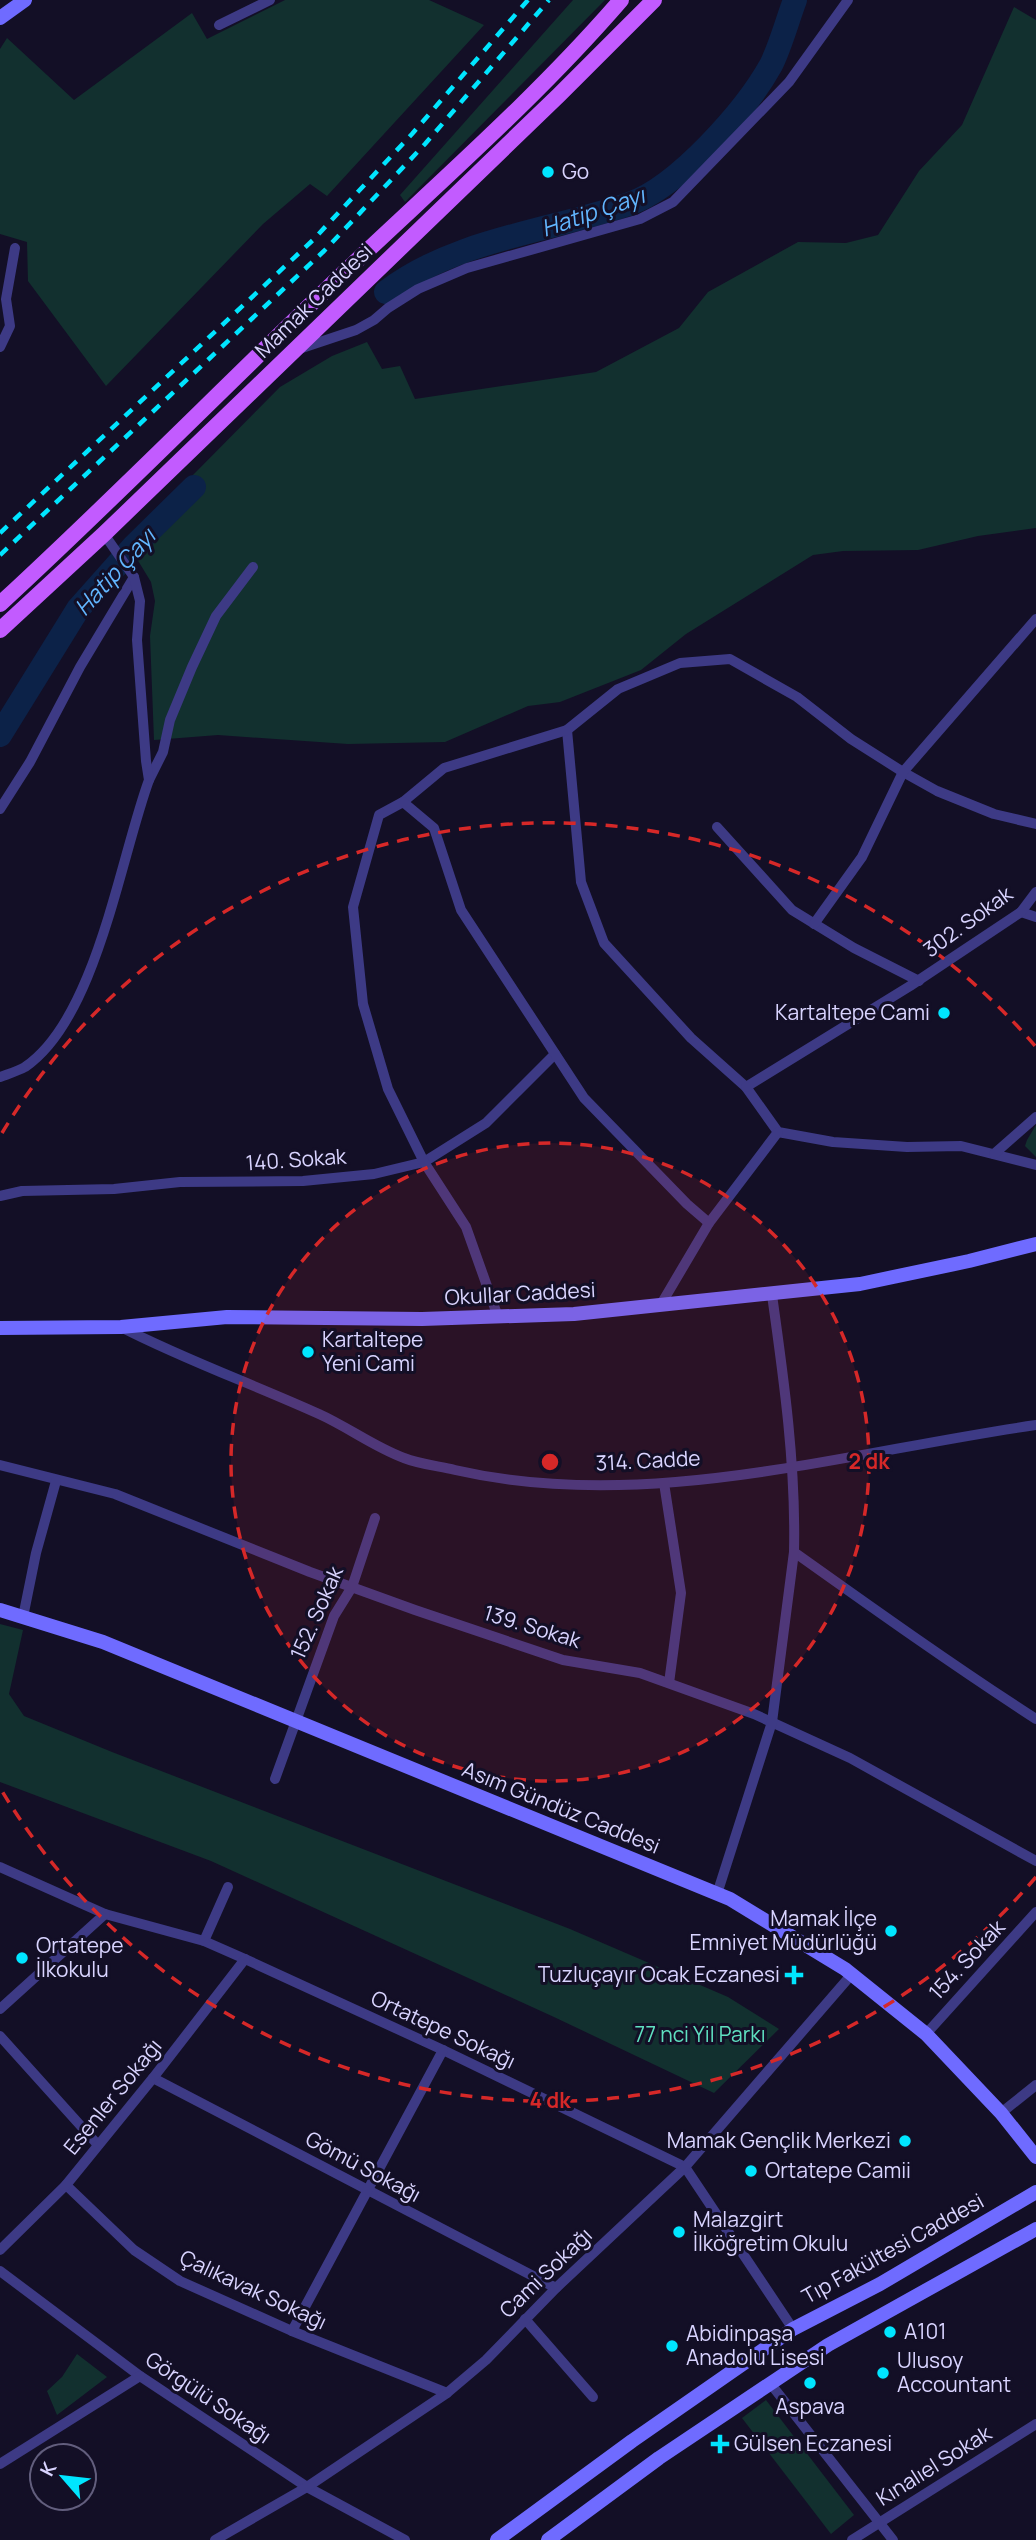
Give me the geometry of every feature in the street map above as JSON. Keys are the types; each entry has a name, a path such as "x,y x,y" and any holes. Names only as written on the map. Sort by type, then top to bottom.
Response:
{"main road":[{"name":"Mamak Caddesi","path":"0,604 92,520 330,286 544,82 621,0"},
{"name":"Mamak Caddesi","path":"0,630 104,534 654,0"}],"street":[{"path":"0,18 25,0"},
{"path":"219,25 270,0"},
{"path":"293,351 356,330 418,289 467,268 640,219 673,202 789,82 848,0"},
{"path":"0,347 10,326 6,299 15,248"},
{"path":"104,534 131,573 140,601 137,640 149,780"},
{"path":"0,1077 24,1067 47,1046 69,1018 96,953 149,780 163,751 170,720 191,667 216,616 253,567"},
{"path":"0,809 30,762 131,573"},
{"path":"814,924 862,857 903,772 1036,619"},
{"path":"498,1317 467,1227 424,1163 388,1089 363,1004 353,907 379,815 403,802 444,768 567,730 618,690 680,663 730,659 797,697 851,739 937,791 994,814 1036,824"},
{"path":"567,730 581,882 604,943 691,1038 746,1087 778,1132 833,1142 907,1147 961,1146 1036,1165"},
{"path":"403,802 433,828 461,910 584,1098 687,1204 709,1223"},
{"path":"717,827 792,911 854,948 919,981"},
{"name":"302. Sokak","path":"746,1087 919,981 1021,912 1036,892"},
{"path":"1021,912 1036,916"},
{"name":"140. Sokak","path":"0,1196 22,1192 114,1189 180,1182 303,1181 374,1174 424,1163 486,1123 555,1054"},
{"path":"994,1154 1036,1116"},
{"path":"660,1306 709,1223 778,1132"},
{"name":"Okullar Caddesi","path":"0,1328 121,1327 227,1317 498,1317 574,1314 860,1284 1036,1244"},
{"path":"717,1894 772,1722 794,1552 793,1466 772,1295"},
{"name":"314. Cadde","path":"121,1327 174,1354 320,1415 404,1458 491,1478 560,1484 664,1483 793,1466 1036,1424"},
{"name":"139. Sokak","path":"0,1465 115,1494 352,1587 563,1660 640,1673 772,1722 850,1759 1036,1861"},
{"path":"23,1617 36,1553 57,1480"},
{"path":"664,1483 681,1593 669,1683"},
{"name":"152. Sokak","path":"275,1779 297,1723 310,1678 334,1616 352,1587 375,1518"},
{"path":"794,1552 1036,1719"},
{"name":"Asım Gündüz Caddesi","path":"0,1610 103,1642 730,1899 852,1974 926,2034 1001,2113 1036,2157"},
{"name":"Ortatepe Sokağı","path":"0,1867 105,1914 204,1941 245,1958 685,2167"},
{"path":"204,1941 228,1887"},
{"name":"154. Sokak","path":"926,2034 1036,1912"},
{"path":"0,2009 105,1914"},
{"name":"Esenler Sokağı","path":"0,2250 66,2185 245,1958"},
{"name":"Cami Sokağı","path":"215,2540 307,2487 447,2393 486,2360 556,2288 685,2167 852,1974"},
{"path":"0,2036 98,2145"},
{"path":"292,2331 443,2050"},
{"name":"Gömü Sokağı","path":"153,2078 556,2288"},
{"path":"1001,2113 1036,2085"},
{"path":"685,2167 793,2329"},
{"name":"Çalıkavak Sokağı","path":"66,2185 134,2250 180,2281 292,2331 447,2393"},
{"name":"Tıp Fakültesi Caddesi","path":"497,2540 632,2441 793,2329 880,2284 1036,2192"},
{"path":"548,2540 659,2458 828,2345 1036,2229"},
{"name":"Görgülü Sokağı","path":"0,2271 139,2376 307,2487 405,2540"},
{"path":"525,2319 593,2397"},
{"path":"0,2464 139,2376"},
{"path":"770,2383 893,2540"},
{"name":"Kınalıel Sokak","path":"852,2540 1035,2427"}],"green space":[{"path":"285,0 429,0 484,25 327,196 310,184 263,224 106,386 28,281 27,242 0,234 0,49 7,38 74,100 192,13 207,39"},
{"path":"573,0 605,0 405,202 400,195"},
{"path":"1014,7 1036,20 1036,528 978,536 918,550 843,551 813,555 686,634 641,670 560,702 528,706 445,742 348,744 218,735 154,740 150,636 155,601 151,582 137,559 205,491 191,477 280,387 332,356 367,342 382,369 400,366 415,399 596,372 679,328 708,292 798,242 846,243 878,235 919,171 962,125"},
{"path":"1036,1125 1036,1157 1025,1146"},
{"name":"77 nci Yil Parkı","path":"0,1624 23,1630 9,1694 24,1716 570,1929 728,1997 779,2029 714,2093 211,1861 0,1782"},
{"path":"77,2354 107,2377 57,2415 47,2391 62,2377"},
{"path":"766,2400 854,2515 831,2534 742,2418"}],"waterway":[{"name":"Hatip Çayı","path":"386,292 413,274 472,248 629,204 668,181 709,145 760,83 775,57 795,0"},
{"name":"Hatip Çayı","path":"0,735 78,609 134,546 194,487"}],"railway":[{"path":"0,533 313,240 412,134 528,0"},
{"path":"0,555 324,251 425,144 549,0"}],"place":[{"name":"Go","path":"548,172"},
{"name":"Kartaltepe Cami","path":"944,1013"},
{"name":"Kartaltepe Yeni Cami","path":"308,1352"},
{"name":"Mamak İlçe Emniyet Müdürlüğü","path":"891,1931"},
{"name":"Ortatepe İlkokulu","path":"22,1958"},
{"name":"Tuzluçayır Ocak Eczanesi","path":"794,1975"},
{"name":"Mamak Gençlik Merkezi","path":"905,2141"},
{"name":"Ortatepe Camii","path":"751,2171"},
{"name":"Malazgirt İlköğretim Okulu","path":"679,2232"},
{"name":"A101","path":"890,2332"},
{"name":"Abidinpaşa Anadolu Lisesi","path":"672,2346"},
{"name":"Ulusoy Accountant","path":"883,2373"},
{"name":"Aspava","path":"810,2383"},
{"name":"Gülsen Eczanesi","path":"720,2444"}]}
